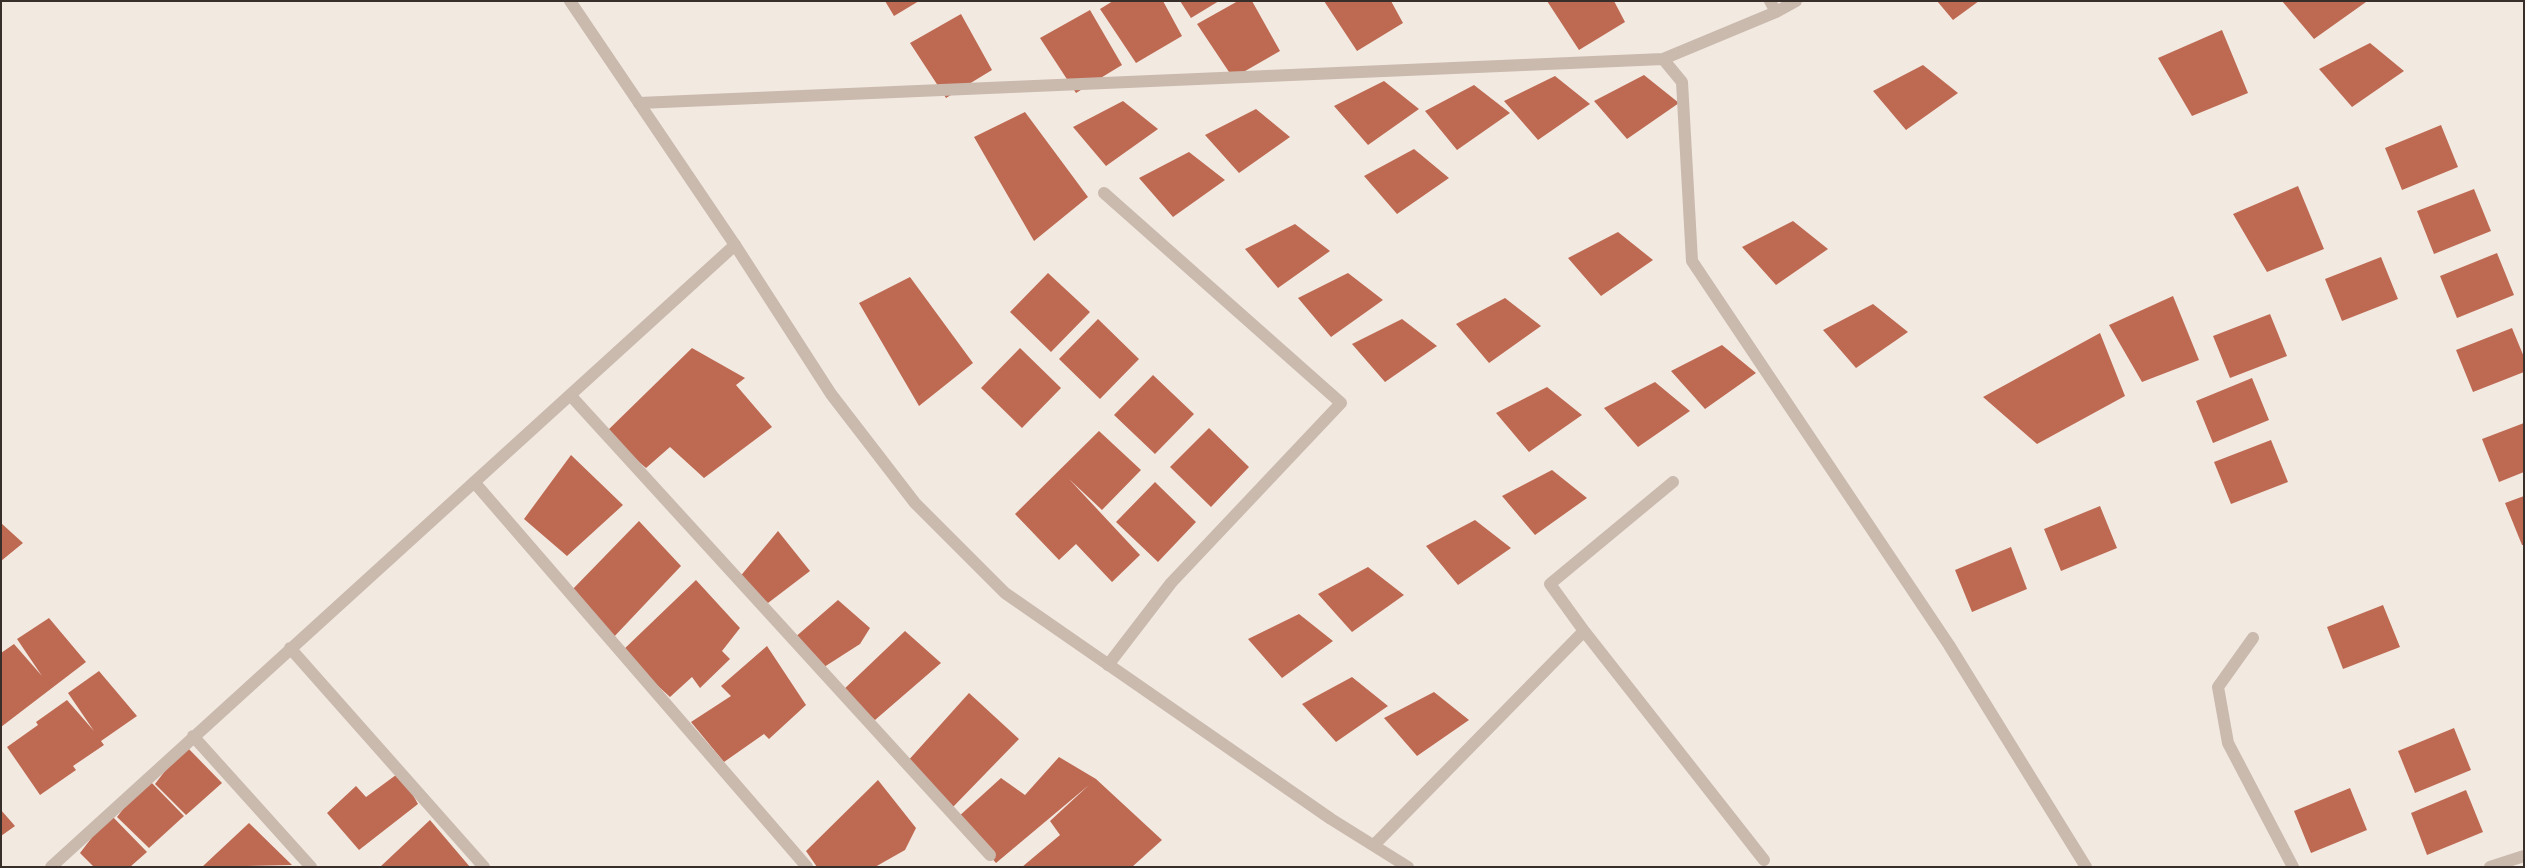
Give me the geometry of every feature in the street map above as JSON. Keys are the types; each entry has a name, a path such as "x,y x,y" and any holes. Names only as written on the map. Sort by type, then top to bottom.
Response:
{"street":[{"path":"570,1 735,244 830,394 915,503 1005,593 1331,819 1408,867"},
{"path":"639,103 1663,59 1773,7 1796,1"},
{"path":"1663,59 1682,82 1692,261 1949,645 2086,867"},
{"path":"1104,193 1340,403 1171,583 1108,664"},
{"path":"51,867 290,648 571,396 735,244"},
{"path":"571,396 990,855"},
{"path":"474,482 807,867"},
{"path":"1672,482 1550,584 1584,631 1764,860"},
{"path":"1374,845 1584,631"},
{"path":"2253,638 2218,687 2228,743 2293,867"},
{"path":"290,648 484,867"},
{"path":"193,736 311,867"},
{"path":"2490,867 2524,856"}],"building":[{"path":"885,1 919,1 894,16"},
{"path":"1113,1 1163,1 1182,36 1136,63 1100,9"},
{"path":"1180,1 1219,1 1191,18"},
{"path":"1238,1 1252,1 1280,51 1233,78 1197,24"},
{"path":"1324,1 1391,1 1403,23 1357,51"},
{"path":"1547,1 1614,1 1625,22 1579,50"},
{"path":"1937,1 1979,1 1953,20"},
{"path":"2282,1 2364,1 2366,2 2314,39"},
{"path":"1090,10 1122,65 1076,93 1040,38"},
{"path":"961,14 992,70 946,98 910,43"},
{"path":"2222,30 2248,93 2192,116 2158,58"},
{"path":"2370,43 2404,71 2352,107 2319,69"},
{"path":"1923,65 1958,93 1906,130 1873,91"},
{"path":"1644,75 1679,103 1627,139 1594,101"},
{"path":"1555,76 1590,104 1538,140 1504,101"},
{"path":"1384,81 1419,109 1368,145 1334,106"},
{"path":"1474,85 1510,113 1457,150 1425,111"},
{"path":"1123,101 1158,129 1106,166 1073,127"},
{"path":"1256,109 1290,137 1239,173 1205,135"},
{"path":"1025,112 1088,197 1034,241 974,137"},
{"path":"2441,125 2458,167 2402,190 2385,148"},
{"path":"1414,149 1449,178 1397,214 1364,176"},
{"path":"1189,152 1225,180 1173,217 1139,178"},
{"path":"2298,186 2324,249 2267,272 2233,214"},
{"path":"2474,189 2491,231 2434,254 2417,211"},
{"path":"1793,221 1828,249 1776,285 1742,247"},
{"path":"1295,224 1330,251 1278,288 1245,249"},
{"path":"1618,232 1653,260 1601,296 1568,258"},
{"path":"2497,253 2514,295 2457,318 2440,276"},
{"path":"2381,257 2398,299 2342,321 2325,279"},
{"path":"1048,273 1090,312 1051,352 1010,312"},
{"path":"1348,273 1383,300 1331,337 1298,298"},
{"path":"910,277 973,363 919,406 859,303"},
{"path":"2173,296 2199,360 2142,382 2109,325"},
{"path":"1505,298 1541,326 1489,363 1456,324"},
{"path":"1873,304 1908,332 1856,368 1823,330"},
{"path":"2270,314 2287,356 2230,378 2213,336"},
{"path":"1098,319 1139,359 1100,399 1059,359"},
{"path":"1402,319 1437,346 1385,382 1352,344"},
{"path":"2512,328 2524,357 2524,372 2473,392 2456,350"},
{"path":"2100,333 2125,396 2037,444 1983,397"},
{"path":"1722,345 1756,373 1705,409 1671,371"},
{"path":"692,348 745,378 736,385 772,427 704,478 670,447 646,468 605,433"},
{"path":"1020,348 1061,388 1022,428 981,388"},
{"path":"1153,375 1194,414 1155,454 1114,415"},
{"path":"2252,378 2269,420 2213,443 2196,401"},
{"path":"1655,382 1690,411 1638,447 1604,408"},
{"path":"1547,387 1582,415 1529,452 1496,413"},
{"path":"2524,423 2524,472 2499,482 2482,439"},
{"path":"1209,428 1249,467 1211,507 1170,467"},
{"path":"1099,431 1141,470 1102,510 1069,479 1140,555 1112,582 1076,544 1059,560 1015,514"},
{"path":"2271,440 2288,482 2231,504 2214,462"},
{"path":"571,455 623,505 567,556 524,519"},
{"path":"1552,470 1587,498 1535,535 1502,496"},
{"path":"1155,482 1196,522 1158,562 1116,522"},
{"path":"2524,496 2524,545 2522,545 2505,503"},
{"path":"2100,506 2117,548 2061,571 2044,529"},
{"path":"1475,520 1511,548 1458,585 1426,546"},
{"path":"639,521 681,566 611,640 570,592"},
{"path":"1,523 23,543 1,561"},
{"path":"778,531 810,571 768,603 738,579"},
{"path":"2011,547 2027,589 1972,612 1955,570"},
{"path":"1368,567 1404,595 1352,632 1318,594"},
{"path":"696,580 740,628 722,651 730,659 700,688 692,677 670,697 621,652"},
{"path":"838,600 870,628 860,644 821,669 793,639"},
{"path":"2383,605 2400,647 2343,669 2327,627"},
{"path":"1299,614 1333,641 1282,678 1248,639"},
{"path":"49,618 86,662 1,727 1,653 14,644 42,676 17,639"},
{"path":"905,631 941,663 875,720 841,692"},
{"path":"767,646 806,705 769,739 764,734 724,762 691,722 731,696 721,686"},
{"path":"99,671 137,716 101,741 104,745 73,766 76,770 40,795 7,747 38,725 36,722 67,700 94,731 68,693"},
{"path":"1352,677 1388,706 1336,742 1302,704"},
{"path":"1434,692 1469,720 1417,756 1384,718"},
{"path":"969,693 1019,739 952,808 906,763"},
{"path":"2454,728 2471,770 2415,793 2398,751"},
{"path":"185,745 222,783 186,815 155,784"},
{"path":"1059,757 1096,779 1162,840 1132,867 1022,867 1060,835 1050,821 1089,785 996,863 957,818 1001,778 1025,795"},
{"path":"400,772 418,804 359,850 327,813 356,786 366,797"},
{"path":"147,778 184,816 149,848 117,817"},
{"path":"878,780 916,828 905,850 875,867 817,867 806,851"},
{"path":"2350,788 2367,830 2311,853 2294,811"},
{"path":"2466,790 2483,832 2427,855 2411,813"},
{"path":"1,810 15,826 1,836"},
{"path":"110,814 147,852 130,867 94,867 80,853"},
{"path":"430,820 470,867 380,867"},
{"path":"249,823 292,865 202,867"}]}
